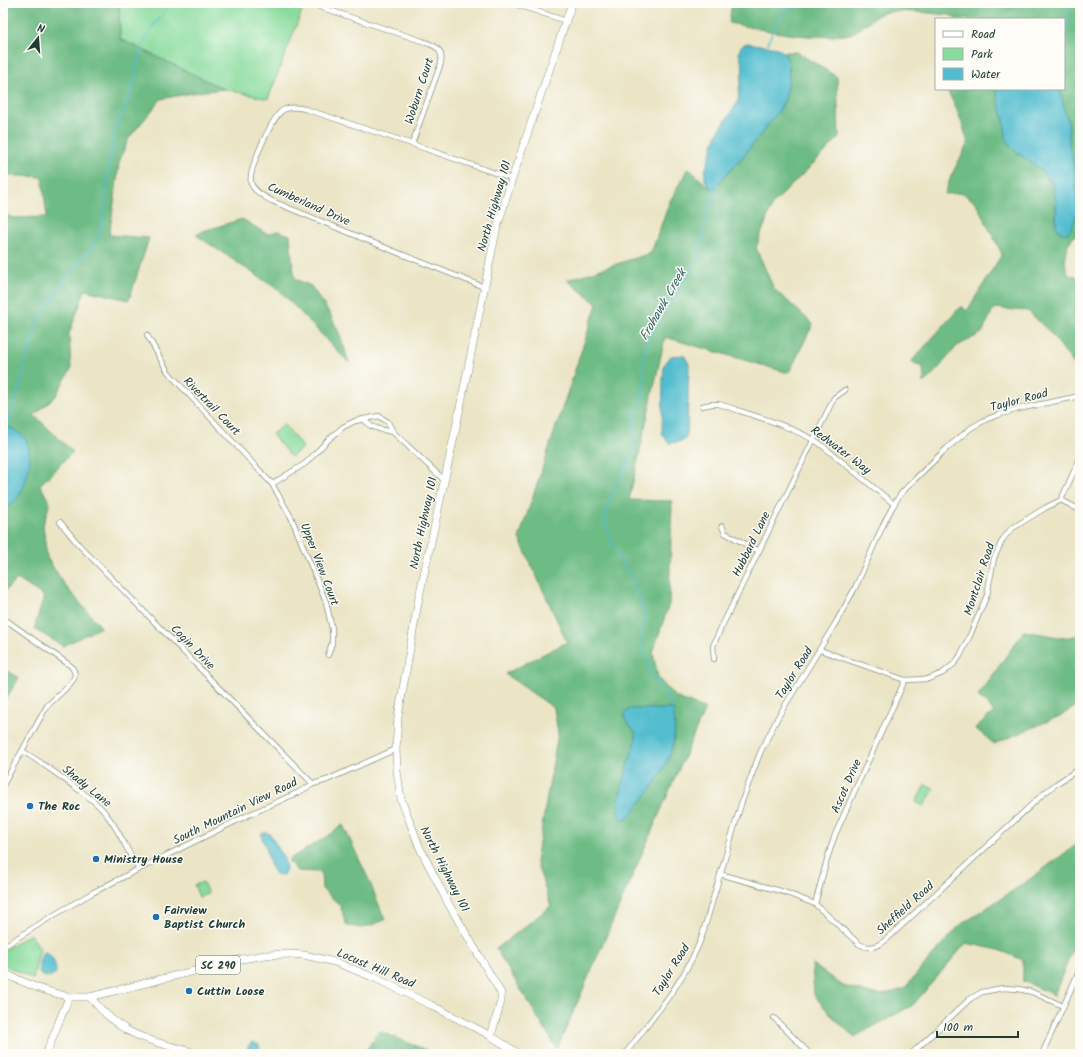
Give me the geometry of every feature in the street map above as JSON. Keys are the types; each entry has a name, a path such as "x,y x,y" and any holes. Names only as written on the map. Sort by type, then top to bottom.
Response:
{"main road":[{"name":"North Highway 101","path":"491,1036 501,1002 501,993 448,903 420,848 401,799 396,749 398,717 419,597 496,231 512,179 572,3"},
{"name":"Locust Hill Road","path":"3,973 33,986 69,997 90,997 242,959 265,955 304,955 336,962 374,978 491,1036 519,1054"},
{"path":"46,1054 69,997"},
{"path":"90,997 115,1021 132,1032 148,1039 199,1054"}],"street":[{"path":"512,3 566,21"},
{"name":"Woburn Court","path":"320,7 422,41 435,47 440,52 441,63 412,144"},
{"name":"Cumberland Drive","path":"484,287 283,206 258,192 253,187 251,181 252,170 269,130 279,113 289,107 295,107 412,144 512,179"},
{"name":"Rivertrail Court","path":"147,335 168,372 272,484"},
{"name":"Hubbard Lane","path":"714,659 713,646 758,551 834,398 845,390"},
{"name":"Taylor Road","path":"625,1054 662,1005 688,967 702,936 742,800 760,753 778,717 820,650 855,588 868,561 884,521 894,504 909,485 928,466 959,437 971,428 985,420 1018,409 1080,396"},
{"name":"Redwater Way","path":"702,406 719,404 782,424 793,429 819,443 894,504"},
{"path":"272,484 306,463 343,427 355,421 379,416 388,422 393,432 444,480"},
{"path":"363,419 371,426 393,432"},
{"path":"1080,458 1060,500 1080,510"},
{"name":"Upper View Court","path":"272,484 291,516 326,602 332,629 332,643 328,655"},
{"name":"Montclair Road","path":"820,650 904,680 934,678 943,673 955,663 960,656 971,633 989,586 994,558 1003,540 1011,529 1060,500"},
{"name":"Cogin Drive","path":"60,522 79,545 313,784"},
{"path":"722,526 725,533 758,551"},
{"path":"3,618 71,666 75,672 75,678 72,682 47,706 3,785"},
{"name":"Ascot Drive","path":"815,904 828,856 836,835 904,680"},
{"name":"South Mountain View Road","path":"3,947 49,918 139,869 242,818 300,792 313,784 327,780 396,749"},
{"name":"Shady Lane","path":"22,751 32,756 91,799 102,810 113,823 139,869"},
{"name":"Sheffield Road","path":"720,874 784,892 815,904 859,944 868,947 881,944 1042,795 1080,768"},
{"path":"1042,1054 1080,969"},
{"path":"911,1054 970,999 982,992 1003,988 1019,989 1032,992 1063,1006"},
{"path":"774,1018 810,1054"}],"green space":[{"path":"3,3 119,3 120,39 224,89 197,92 161,99 129,138 119,162 109,235 149,238 129,300 85,290 69,334 71,369 55,397 34,415 73,452 40,485 50,503 43,525 47,558 67,588 101,627 63,646 34,629 44,596 17,579 3,593 3,214 13,218 47,217 42,177 3,175 3,83 5,82 3,78"},
{"path":"119,3 305,3 268,99 224,89 120,39"},
{"path":"732,3 1080,3 1080,237 1075,235 1068,244 1065,262 1068,275 1080,277 1080,372 1050,332 1028,311 994,308 982,333 957,346 924,383 923,367 911,362 961,306 967,311 1002,254 976,203 963,193 945,194 951,176 968,143 959,115 947,90 996,90 1004,120 1006,137 1010,145 1014,150 1039,168 1053,184 1056,201 1056,226 1072,155 1069,144 1068,120 1060,90 1065,90 1065,18 954,18 950,15 894,11 880,14 850,34 835,36 804,36 729,23"},
{"path":"783,52 797,52 837,77 839,138 772,205 756,248 774,289 813,324 789,373 665,337 629,500 672,501 669,604 653,652 658,678 675,697 705,709 557,1049 496,949 551,906 536,861 558,733 554,708 505,674 567,642 519,538 597,304 567,280 651,253 670,201 688,168 711,189 715,187 745,154 779,111 785,99 789,71 788,60"},
{"path":"242,219 267,234 278,231 290,235 295,279 311,286 330,314 341,337 349,363 280,291 196,235 203,231"},
{"path":"284,425 303,447 291,457 272,434"},
{"path":"1024,631 1064,638 1080,635 1080,704 1060,716 994,744 975,728 994,712 978,696"},
{"path":"3,668 19,678 3,703"},
{"path":"925,785 934,789 924,806 916,802"},
{"path":"343,825 368,878 385,920 363,928 347,926 340,905 322,889 321,872 297,871 288,860"},
{"path":"1080,842 1080,931 1054,995 1023,981 1023,960 999,950 966,943 913,1005 854,1037 830,1014 814,995 812,964 843,986 868,993 881,995 904,989 959,926 1026,882"},
{"path":"203,882 208,894 199,897 194,885"},
{"path":"30,934 40,948 33,979 3,964 3,951"},
{"path":"379,1031 436,1054 364,1054"}],"water":[{"path":"747,43 777,48 783,52 788,60 789,71 785,99 779,111 745,154 715,187 711,189 705,180 705,172 718,132 738,102 743,68 739,53 741,46"},
{"path":"996,90 1060,90 1068,120 1069,144 1072,155 1078,204 1077,214 1067,234 1060,232 1056,226 1056,201 1053,184 1039,168 1010,146 1006,137 1004,120"},
{"path":"684,355 689,364 687,433 685,439 679,442 669,443 662,434 664,365 671,356"},
{"path":"3,426 15,430 24,437 29,447 30,465 26,480 19,496 9,506 3,507"},
{"path":"630,709 673,709 675,725 672,747 665,767 656,782 630,815 621,819 619,816 620,798 624,777 636,739 635,732 625,720 624,714"},
{"path":"262,833 270,834 284,858 286,869 283,875 276,874 272,868 266,847 262,840"},
{"path":"46,952 54,961 56,968 56,973 50,977 43,976 39,971 42,953"},
{"path":"252,1042 260,1047 256,1054 247,1054 248,1047"}],"waterway":[{"path":"8,427 39,319 69,274 93,245 99,234 103,220 108,171 117,121 125,108 133,87 141,50 145,39 169,3"},
{"name":"Frohawk Creek","path":"767,47 773,29 785,11 798,3"},
{"path":"1065,32 1068,24 1067,3"},
{"name":"Frohawk Creek","path":"673,709 649,668 642,638 644,611 636,587 612,545 605,522 606,511 615,486 634,453 636,442 633,431 634,421 636,412 642,401 644,354 648,340 697,261 705,221 718,182"}],"place":[{"name":"The Roc","path":"30,806"},
{"name":"Ministry House","path":"96,859"},
{"name":"Fairview Baptist Church","path":"156,917"},
{"name":"Cuttin Loose","path":"189,991"}]}
